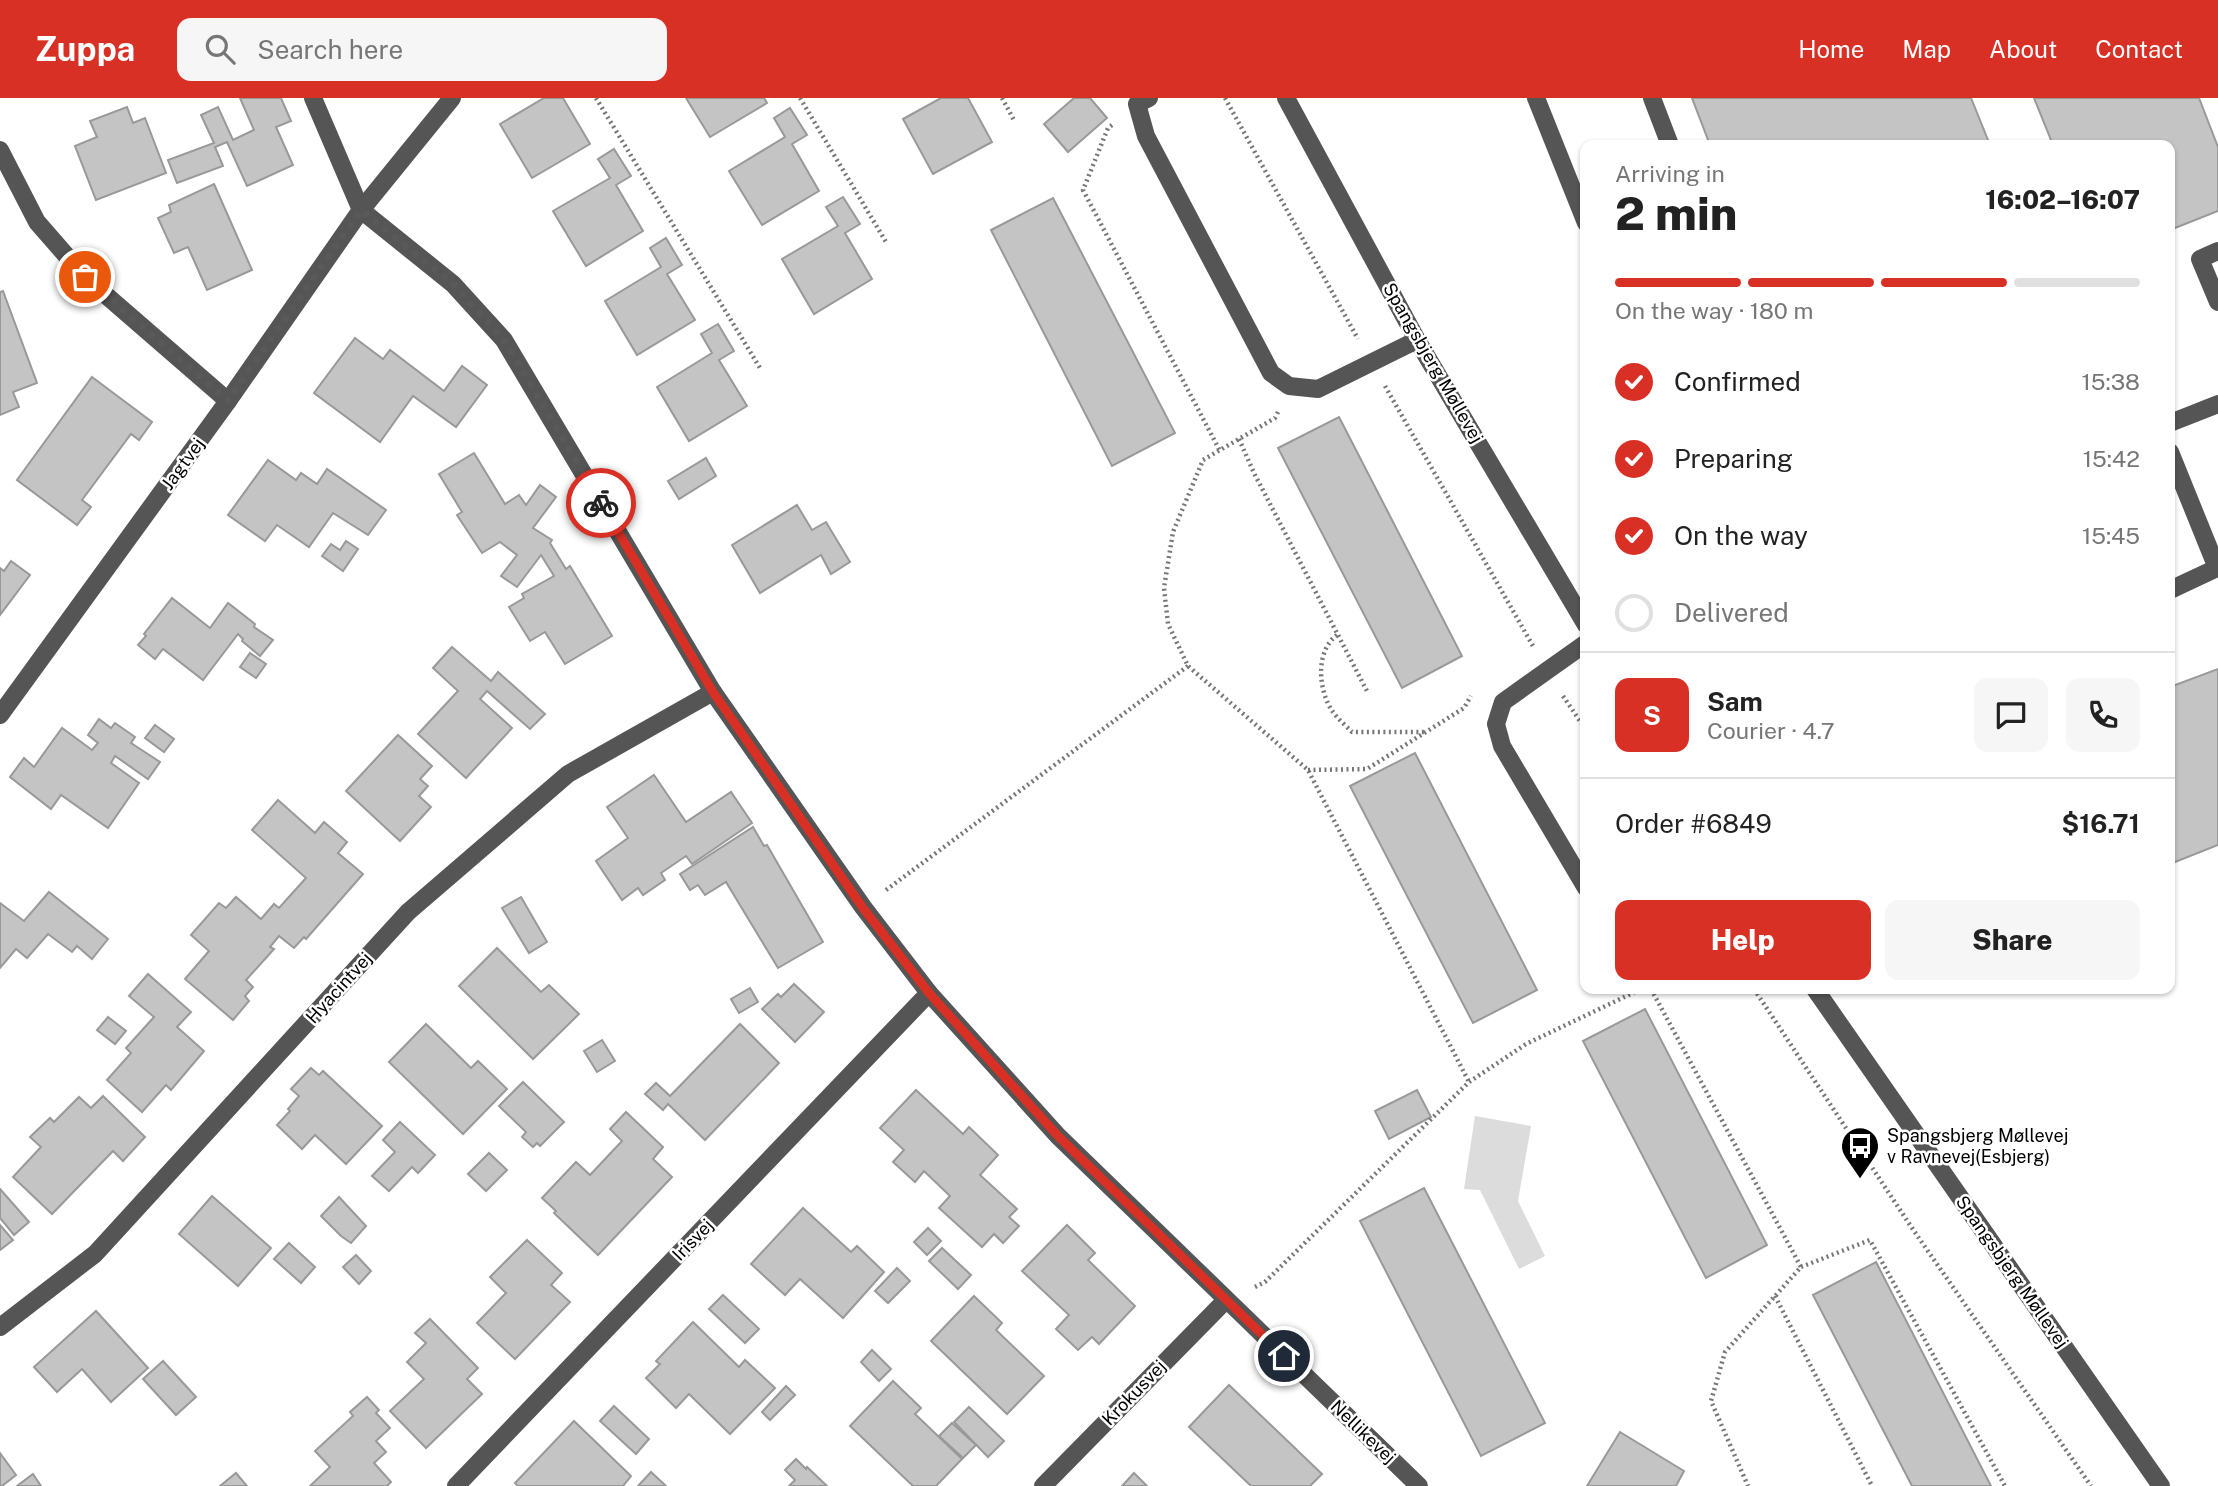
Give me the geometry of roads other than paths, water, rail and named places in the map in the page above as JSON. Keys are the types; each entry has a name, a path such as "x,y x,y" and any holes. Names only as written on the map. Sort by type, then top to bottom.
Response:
{"street":[{"path":"313,98 361,210"},
{"name":"Jagtvej","path":"0,715 228,401 361,210 452,98"},
{"name":"Spangsbjerg Møllevej","path":"1286,98 1417,340 1580,615"},
{"path":"1536,98 1580,208"},
{"path":"1652,98 1668,140"},
{"path":"1143,101 1146,136 1271,373 1289,386 1318,389 1417,340"},
{"path":"0,150 37,222 85,277 228,401"},
{"name":"Nellikevej","path":"361,210 453,284 504,340 713,692 863,908 929,993 1058,1136 1419,1486"},
{"path":"2218,251 2200,259 2218,302"},
{"path":"2175,422 2218,404"},
{"path":"2175,464 2218,569 2175,588"},
{"path":"1580,647 1503,702 1496,724 1502,747 1580,878"},
{"name":"Hyacintvej","path":"0,1327 95,1254 408,912 568,774 713,692"},
{"name":"Irisvej","path":"456,1486 929,993"},
{"name":"Spangsbjerg Møllevej","path":"1818,994 2161,1486"},
{"name":"Krokusvej","path":"1043,1486 1226,1300"}],"place":[{"name":"Spangsbjerg Møllevej v Ravnevej(Esbjerg)","path":"1860,1180"}]}
